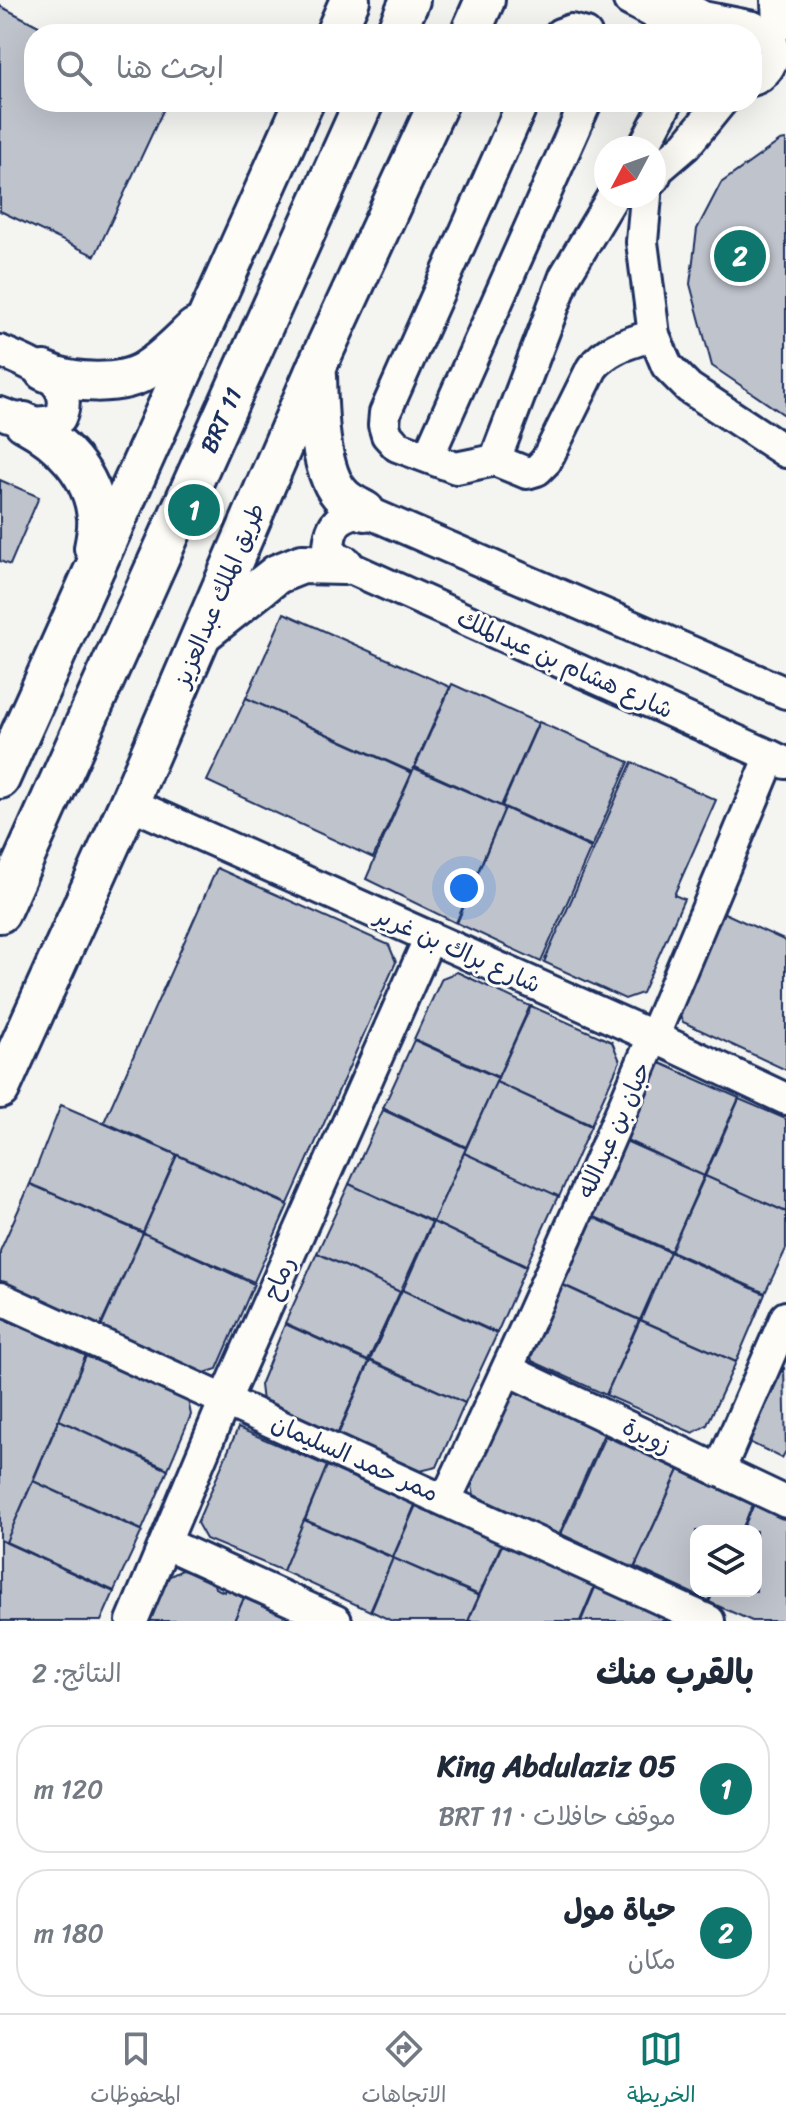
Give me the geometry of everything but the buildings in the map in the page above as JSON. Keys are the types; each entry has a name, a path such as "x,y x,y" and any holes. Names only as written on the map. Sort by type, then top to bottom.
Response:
{"main road":[{"path":"339,24 350,0"},
{"path":"399,24 410,0"},
{"path":"0,779 299,112"},
{"name":"BRT 11","path":"0,913 360,112"},
{"name":"طريق الملك عبدالعزيز","path":"0,1089 129,803 317,366 434,112"},
{"path":"44,371 92,382 137,375 203,321"},
{"path":"317,366 318,412 330,478 343,497 365,511"},
{"path":"12,418 43,433 83,473 95,502 98,520 91,576"},
{"path":"202,634 277,574 302,564 344,565"}],"street":[{"path":"477,18 509,0"},
{"path":"629,0 672,24"},
{"path":"672,0 703,17 773,19 771,38 775,52 770,67 762,75"},
{"path":"519,112 385,413 387,435 397,446 456,468 495,460 527,473 537,470 546,461 599,358 611,349 654,335"},
{"path":"428,457 582,112"},
{"path":"649,136 662,112"},
{"path":"666,162 686,145 713,112"},
{"path":"495,460 565,276 606,208"},
{"path":"645,208 642,242 654,335 667,366 689,388 786,452"},
{"path":"0,351 44,371 61,388 65,401 60,418 48,423 12,418"},
{"path":"344,565 329,548 330,533 339,519 352,512 365,511 786,693"},
{"name":"شارع هشام بن عبدالملك","path":"344,565 779,759"},
{"path":"739,671 786,668"},
{"name":"حبان بن عبدالله","path":"446,1499 508,1370 779,759"},
{"name":"شارع براك بن غرير","path":"129,803 786,1099"},
{"name":"رماح","path":"132,1621 225,1400 430,937"},
{"name":"ممر حمد السليمان","path":"0,1298 709,1621"},
{"path":"719,1471 786,1317"},
{"name":"زويرة","path":"508,1370 786,1502"},
{"path":"167,1544 336,1621"}],"place":[{"name":"حياة مول","path":"740,256"},
{"name":"King Abdulaziz 05","path":"194,510"}]}
